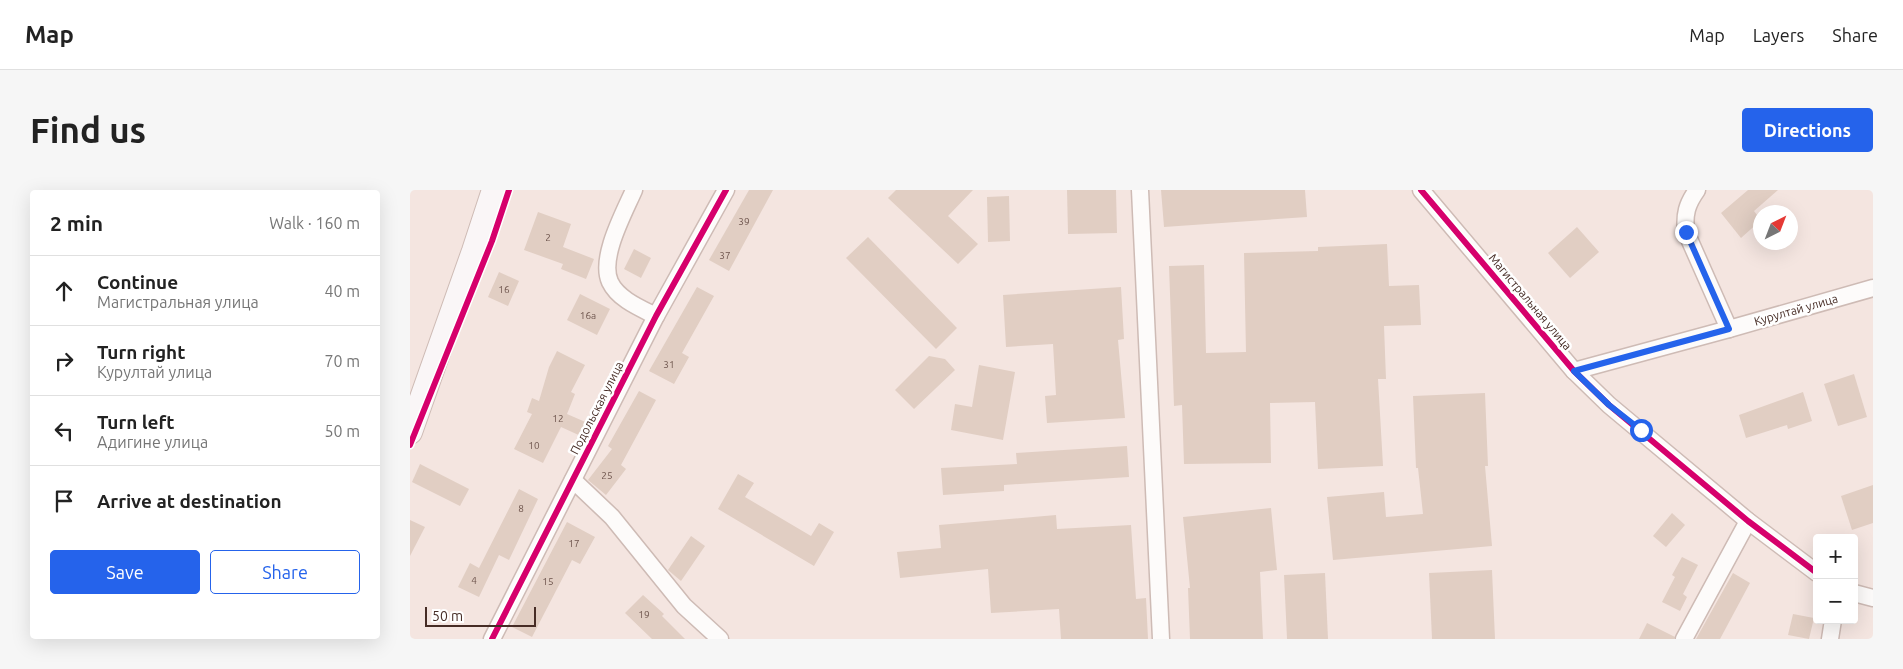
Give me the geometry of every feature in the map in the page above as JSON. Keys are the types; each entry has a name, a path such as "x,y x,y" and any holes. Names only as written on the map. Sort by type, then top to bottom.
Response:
{"main road":[{"path":"410,432 468,270 494,190"}],"street":[{"path":"634,190 610,246 608,274 610,282 621,296 656,316"},
{"name":"Подольская улица","path":"492,639 656,316 726,190"},
{"path":"1140,190 1161,639"},
{"name":"Магистральная улица","path":"1421,190 1574,371 1609,405 1748,521 1813,570"},
{"path":"1697,190 1687,206 1684,218 1686,232 1729,329"},
{"name":"Курултай улица","path":"1574,371 1873,288"},
{"path":"573,480 612,517 684,606 720,639"},
{"path":"1684,639 1748,521"},
{"path":"1858,594 1873,598"},
{"path":"1830,639 1832,624"}],"building":[{"path":"749,190 773,190 729,271 709,260"},
{"path":"896,190 973,190 948,216 978,244 958,264 888,198"},
{"path":"1067,190 1116,190 1117,233 1068,234"},
{"path":"1161,190 1305,190 1307,217 1164,227"},
{"path":"1748,190 1778,190 1761,205 1753,205 1753,227 1741,238 1721,213"},
{"path":"1009,196 1010,241 988,242 987,197"},
{"path":"538,212 571,224 563,247 594,259 586,279 561,269 563,264 524,250"},
{"path":"1577,227 1599,252 1570,278 1548,253"},
{"path":"868,237 957,328 936,349 846,258"},
{"path":"1387,244 1389,286 1419,285 1421,325 1384,326 1386,379 1378,379 1383,466 1318,469 1315,402 1270,403 1271,463 1184,464 1182,405 1174,406 1169,266 1204,265 1206,353 1246,352 1244,253 1318,251 1318,247"},
{"path":"634,249 651,258 641,278 624,269"},
{"path":"499,272 519,281 508,306 488,297"},
{"path":"697,287 714,296 682,353 689,357 674,384 649,371"},
{"path":"1121,287 1124,339 1118,340 1125,418 1047,423 1045,396 1056,395 1053,344 1006,347 1003,295"},
{"path":"580,294 610,309 597,335 567,320"},
{"path":"557,351 585,365 571,392 575,394 567,414 590,424 583,437 561,427 543,463 514,449 532,414 527,412 532,398 539,401 549,367"},
{"path":"929,356 945,359 955,370 914,409 895,390"},
{"path":"979,365 1015,372 1003,440 951,430 955,404 972,407"},
{"path":"1854,374 1867,417 1838,426 1824,384"},
{"path":"639,391 656,400 621,465 626,469 606,495 588,480 612,449 608,446"},
{"path":"1803,392 1812,421 1788,429 1787,425 1746,438 1739,415"},
{"path":"1485,393 1488,466 1485,466 1492,546 1333,560 1327,497 1384,492 1386,517 1423,514 1418,468 1416,468 1413,396"},
{"path":"1127,446 1129,477 1004,485 1004,491 943,495 941,468 1017,464 1016,453"},
{"path":"420,464 469,489 460,506 412,482"},
{"path":"738,474 754,483 745,497 811,536 819,523 834,532 814,566 718,509"},
{"path":"1873,485 1873,523 1852,530 1841,496"},
{"path":"519,489 538,499 509,560 499,555 479,597 458,587 470,563 479,568"},
{"path":"1271,508 1277,570 1260,572 1263,639 1190,639 1188,588 1190,588 1183,517"},
{"path":"1672,513 1685,525 1666,547 1653,536"},
{"path":"1056,515 1057,529 1131,525 1136,599 1146,598 1148,639 1061,639 1059,609 991,613 988,569 900,578 897,552 941,548 939,525"},
{"path":"410,520 425,527 410,556"},
{"path":"567,522 595,537 580,564 572,560 532,637 512,627"},
{"path":"691,536 705,546 681,581 668,570"},
{"path":"1682,557 1698,565 1683,594 1687,597 1680,611 1662,602 1675,577 1672,575"},
{"path":"1492,570 1495,639 1432,639 1429,573"},
{"path":"1325,573 1328,639 1287,639 1284,575"},
{"path":"1733,573 1750,583 1720,639 1696,639"},
{"path":"643,595 664,614 662,616 685,639 652,639 625,613"},
{"path":"1793,614 1813,618 1809,639 1788,635"},
{"path":"1647,623 1675,637 1674,639 1639,639"}],"cycle path":[{"path":"410,445 492,241 509,190"},
{"path":"492,639 656,316 726,190"},
{"path":"1421,190 1574,371 1609,405 1748,521 1813,570"}],"route":[{"path":"1641,430 1609,405 1574,371 1729,329 1686,232"}]}
